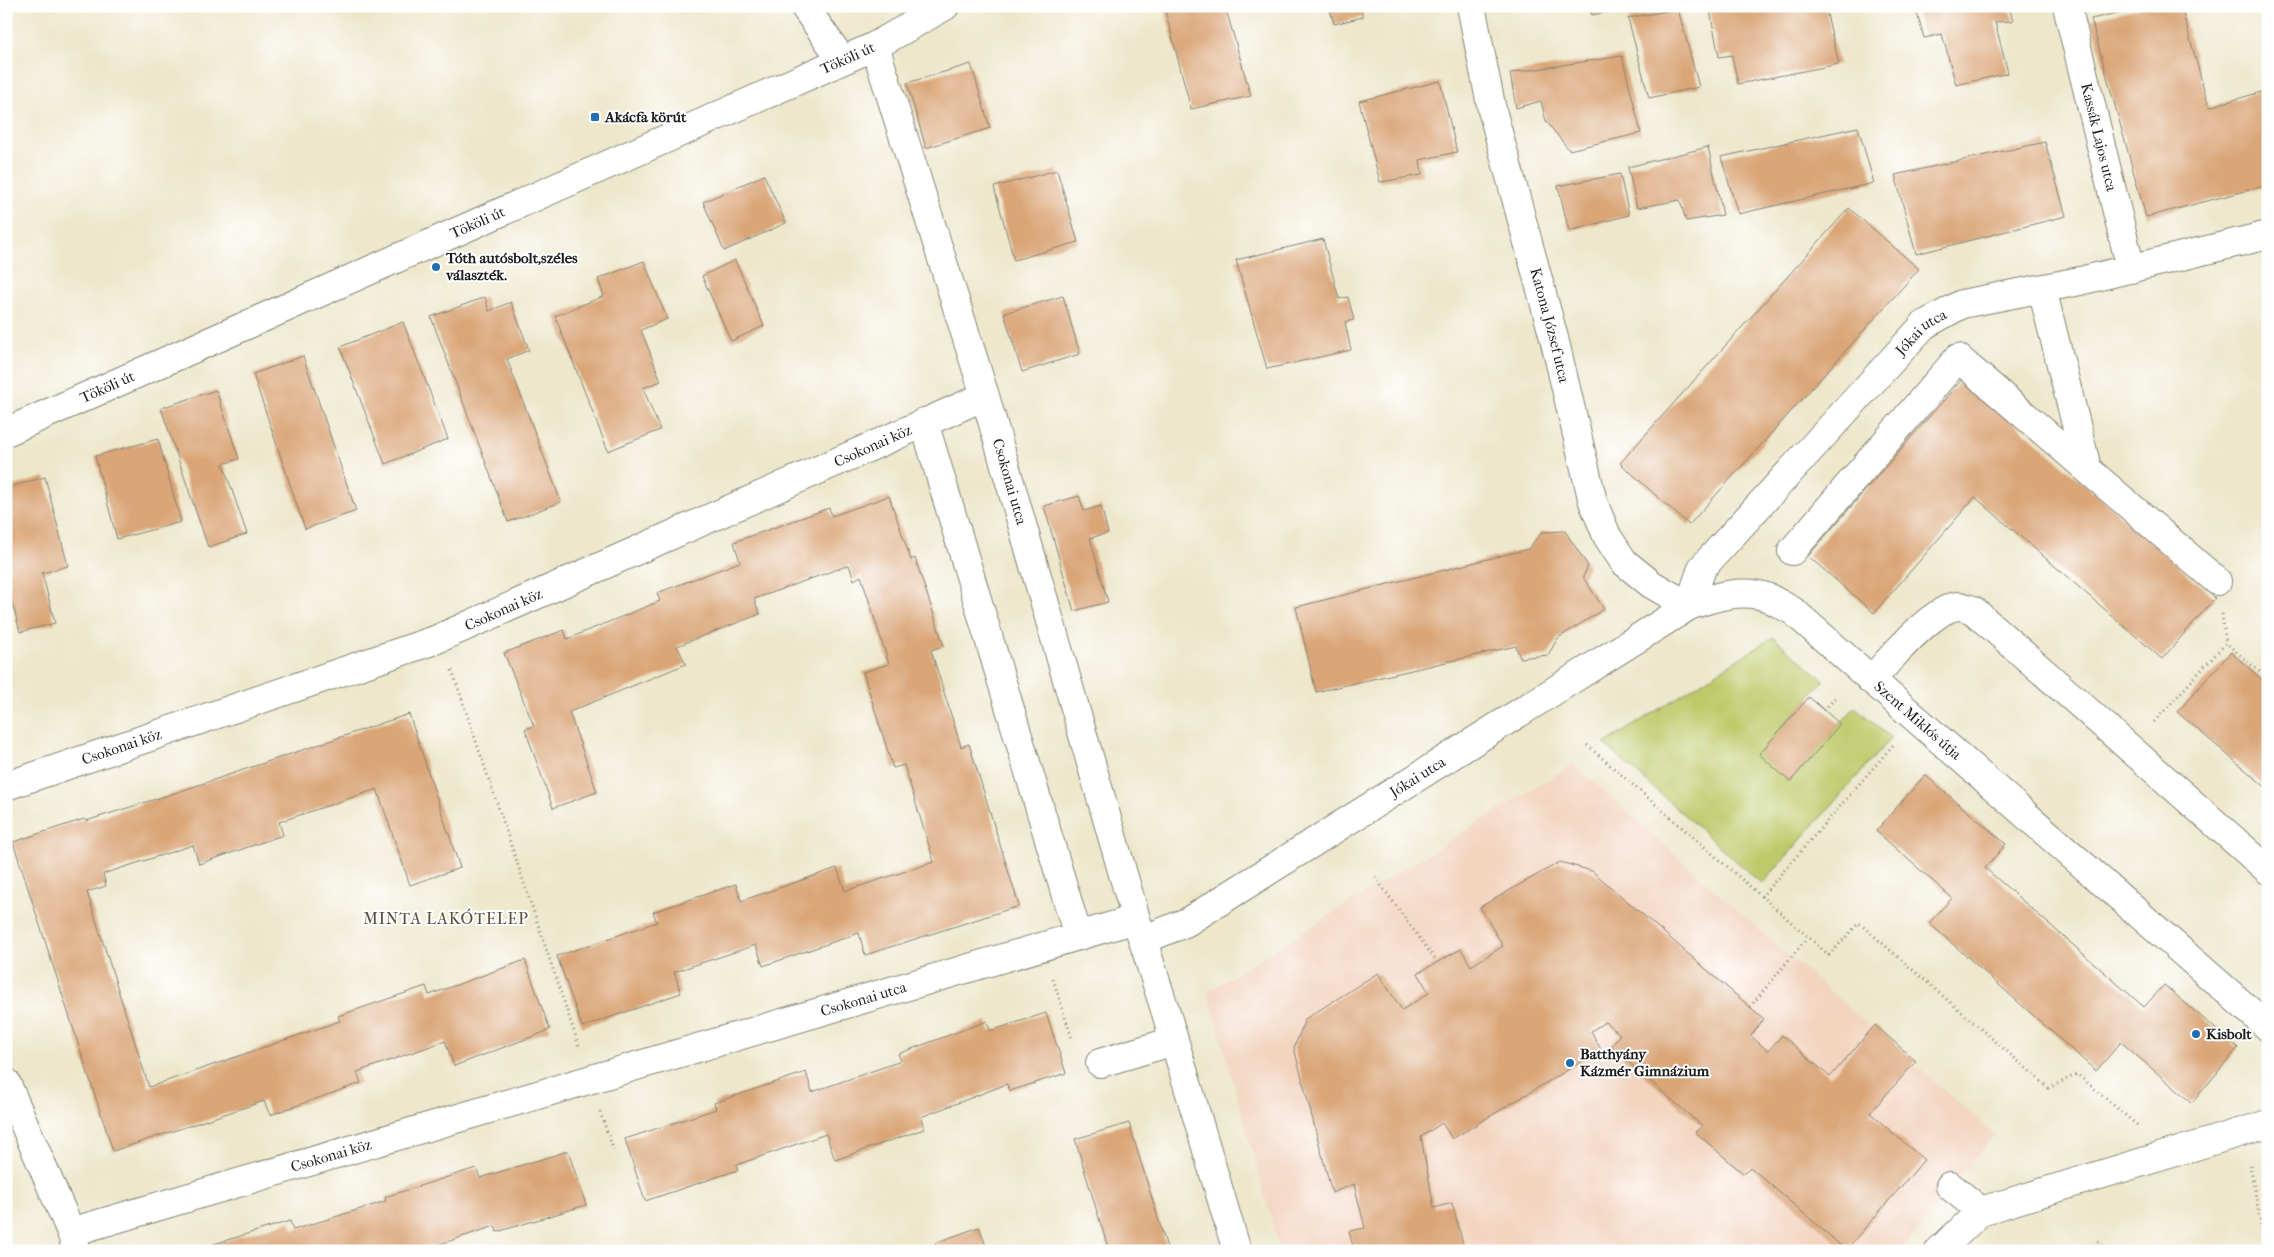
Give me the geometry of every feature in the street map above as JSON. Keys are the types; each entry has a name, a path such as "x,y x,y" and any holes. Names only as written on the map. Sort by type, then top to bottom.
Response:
{"street":[{"path":"804,6 842,60"},
{"name":"Tököli út","path":"6,432 876,46 945,6"},
{"name":"Katona József utca","path":"1471,6 1492,110 1554,338 1593,502 1607,536 1624,562 1651,584 1689,606"},
{"name":"Kassák Lajos utca","path":"2067,6 2131,269"},
{"name":"Csokonai utca","path":"876,46 985,396 1139,929 1237,1251"},
{"name":"Jókai utca","path":"1689,606 1702,568 1924,325 1962,304 2042,289 2131,269 2268,235"},
{"path":"2042,289 2087,468"},
{"path":"1792,551 1958,358 2218,581"},
{"name":"Csokonai köz","path":"6,786 435,640 985,396"},
{"path":"924,422 1078,936"},
{"name":"Jókai utca","path":"1139,929 1187,922 1689,606 1714,597 1741,594 1768,598 1793,611 1871,680"},
{"name":"Szent Miklós útja","path":"2268,870 1973,610 1959,606 1945,610 1922,627 1871,680 2268,1027"},
{"name":"Csokonai utca","path":"595,1092 1078,936 1139,929"},
{"path":"1100,1063 1174,1040"},
{"name":"Csokonai köz","path":"6,1082 74,1241 595,1092"},
{"path":"1939,1251 1981,1211 2268,1124"},
{"path":"1950,1186 1981,1211"}],"path":[{"path":"2154,723 2226,643 2268,679"},
{"path":"451,667 581,1052"},
{"path":"1761,897 1900,737"},
{"path":"1587,745 1828,956 1859,923 2049,1088 2077,1074 2171,1154"},
{"path":"1374,878 1437,962"},
{"path":"1750,1007 1807,938"},
{"path":"1052,973 1072,1038"},
{"path":"595,1092 614,1151"},
{"path":"2250,1164 2266,1251"},
{"path":"2098,1242 2109,1251"}],"shaded area":[{"name":"Batthyány Kázmér Gimnázium","path":"1573,764 1790,957 1996,1135 1950,1186 1944,1201 1901,1251 1280,1251 1208,991"},
{"path":"2098,1242 2109,1251 2070,1251"}],"green space":[{"path":"1773,637 1824,680 1759,754 1790,781 1855,707 1891,738 1762,884 1604,744"}],"building":[{"path":"1164,6 1225,6 1251,96 1191,109"},
{"path":"1329,6 1360,6 1363,17 1334,24"},
{"path":"1589,6 1633,6 1633,7 1592,15"},
{"path":"1709,6 1825,6 1839,64 1738,84 1732,55 1719,57"},
{"path":"1915,6 2009,6 2013,21 1995,22 2008,73 1956,85 1942,34 1924,38"},
{"path":"2147,6 2181,6 2209,107 2268,90 2268,185 2146,217 2091,19"},
{"path":"1678,9 1699,87 1649,98 1628,18"},
{"path":"1622,56 1641,133 1569,150 1546,121 1541,101 1516,108 1510,73"},
{"path":"971,64 990,128 926,148 907,83"},
{"path":"1440,81 1457,152 1420,160 1422,175 1380,182 1359,101"},
{"path":"1858,127 1874,183 1738,214 1721,157"},
{"path":"2045,142 2066,216 1916,254 1895,175"},
{"path":"1708,147 1723,215 1686,221 1680,200 1637,208 1628,167"},
{"path":"1057,170 1078,242 1014,260 994,187"},
{"path":"1620,174 1629,215 1569,231 1558,186"},
{"path":"764,175 786,223 724,251 703,202"},
{"path":"1849,208 1919,269 1689,525 1620,463"},
{"path":"1323,239 1339,299 1348,297 1354,320 1345,322 1351,350 1267,369 1236,260"},
{"path":"735,260 764,326 731,341 702,276"},
{"path":"644,261 667,319 641,330 661,381 643,388 660,430 608,451 555,316 604,296 598,279"},
{"path":"1063,296 1080,354 1022,372 1004,313"},
{"path":"485,297 489,311 511,302 529,350 507,359 561,502 508,522 431,317"},
{"path":"403,322 448,439 385,464 340,347"},
{"path":"303,356 356,511 305,529 253,374"},
{"path":"1963,378 2215,598 2162,659 1975,497 1874,613 1808,556"},
{"path":"216,390 239,459 223,464 247,534 208,547 161,408"},
{"path":"158,439 181,522 117,539 95,456"},
{"path":"45,477 68,566 42,573 55,623 20,632 6,579 6,488"},
{"path":"889,496 911,560 915,558 944,646 931,650 961,747 969,744 1019,906 865,955 859,933 763,966 756,945 674,972 681,993 582,1027 557,956 657,922 653,912 736,884 741,901 837,868 845,891 934,862 904,765 893,768 863,672 889,664 861,576 854,580 849,565 754,599 760,614 677,646 686,664 569,712 597,792 553,808 525,729 534,726 504,653 564,630 567,639 660,601 657,593 740,562 734,542 829,508 832,516"},
{"path":"1079,496 1084,511 1101,506 1108,533 1090,538 1108,602 1074,611 1044,506"},
{"path":"1565,531 1588,566 1583,577 1604,609 1558,638 1548,655 1520,658 1516,646 1316,692 1296,607 1528,549 1542,532"},
{"path":"2231,652 2268,685 2268,789 2177,712"},
{"path":"1809,697 1840,724 1790,782 1759,754"},
{"path":"409,714 460,868 410,885 377,789 279,822 283,835 199,864 193,845 103,874 106,886 87,892 149,1087 340,1021 338,1016 426,986 429,995 525,960 550,1030 454,1066 445,1041 357,1072 361,1083 270,1115 264,1101 113,1151 13,842 175,793"},
{"path":"1925,775 2006,844 1985,868 2144,1007 2164,985 2238,1048 2192,1103 2121,1042 2096,1071 1929,923 1952,898 1876,831"},
{"path":"1560,862 1592,871 1764,1019 1751,1036 1768,1051 1782,1035 1830,1077 1875,1025 1916,1061 1870,1113 1924,1160 1846,1250 1750,1167 1744,1174 1695,1132 1702,1126 1611,1047 1620,1034 1605,1022 1591,1031 1601,1050 1452,1139 1442,1123 1421,1137 1434,1208 1452,1203 1465,1251 1354,1251 1349,1231 1365,1228 1354,1184 1332,1193 1294,1048 1305,1019 1378,973 1402,1010 1429,993 1418,973 1461,949 1471,966 1503,946 1480,907"},
{"path":"1046,1013 1066,1073 1010,1091 1007,1084 921,1117 924,1129 835,1160 826,1134 736,1165 738,1170 645,1201 625,1139 716,1109 714,1103 806,1072 812,1092 901,1061 898,1054 987,1021 990,1031"},
{"path":"1129,1123 1168,1251 1109,1251 1075,1139"},
{"path":"568,1151 586,1205 497,1232 495,1226 419,1251 191,1251 290,1221 293,1230 386,1201 385,1197 476,1168 480,1178"},
{"path":"979,1227 988,1251 938,1251 935,1243"}],"place":[{"name":"Akácfa körút","path":"595,117"},
{"name":"Tóth autósbolt,széles választék.","path":"436,267"},
{"name":"Kisbolt","path":"2196,1034"},
{"name":"Batthyány Kázmér Gimnázium","path":"1570,1063"}],"district":[{"name":"MINTA LAKÓTELEP","path":"446,918"}]}
